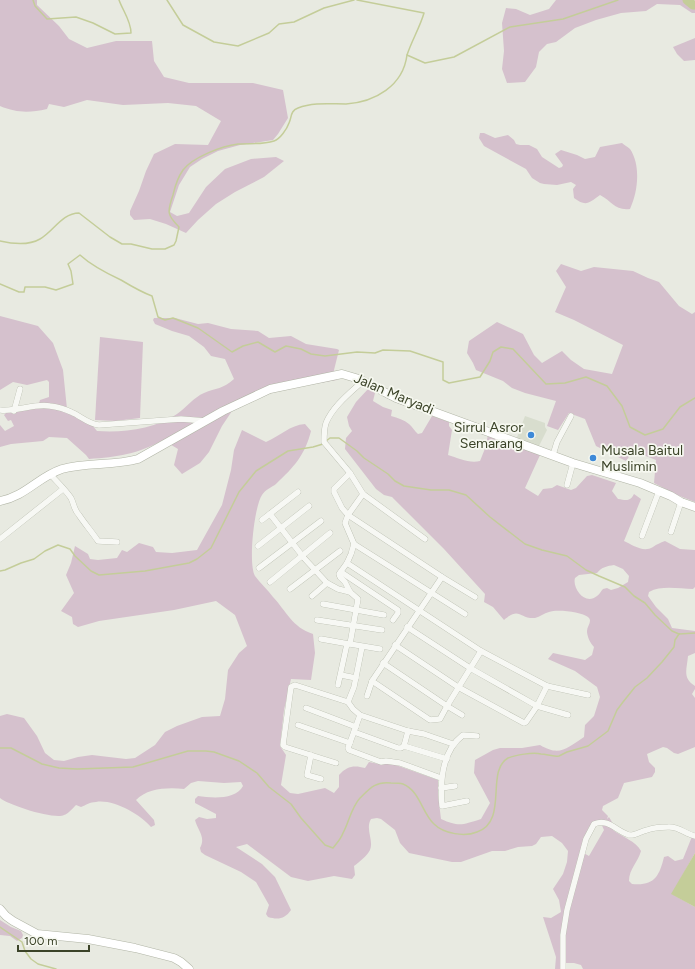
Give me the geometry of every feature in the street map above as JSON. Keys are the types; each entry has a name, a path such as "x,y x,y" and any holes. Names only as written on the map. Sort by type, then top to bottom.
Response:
{"street":[{"name":"Jalan Maryadi","path":"0,502 21,494 50,474 72,467 94,463 127,462 138,459 251,397 274,387 338,374 352,376 396,398 553,455 659,491 695,507"},
{"path":"363,381 346,397 329,418 324,429 325,443 350,473 362,494 425,539"},
{"path":"14,411 20,388"},
{"path":"0,410 14,411 49,406 72,412 90,423 99,425 181,419 206,421"},
{"path":"553,455 557,442 571,416"},
{"path":"567,485 573,462"},
{"path":"350,473 334,489 342,508 348,515 475,597"},
{"path":"50,474 72,499 78,515 98,541 117,542"},
{"path":"0,539 63,489"},
{"path":"642,536 659,491"},
{"path":"262,520 298,492"},
{"path":"362,494 348,515 345,523 354,544 465,614"},
{"path":"671,532 681,502"},
{"path":"258,546 309,506"},
{"path":"270,514 302,556 327,583 338,589 350,592"},
{"path":"259,568 321,521"},
{"path":"270,582 330,533"},
{"path":"338,686 358,599 350,592 339,574 346,563 354,544"},
{"path":"290,589 340,551"},
{"path":"346,563 481,651 547,686 588,695"},
{"path":"341,572 398,610 398,613 393,620"},
{"path":"367,696 372,681 383,663 442,577"},
{"path":"312,596 327,583"},
{"path":"323,604 384,615"},
{"path":"317,620 382,630"},
{"path":"407,627 470,668 538,706 568,715"},
{"path":"321,639 380,649"},
{"path":"395,645 458,687 524,723 538,706 547,686"},
{"path":"348,702 356,678 362,647"},
{"path":"372,681 430,720 436,721 440,719 481,651"},
{"path":"383,663 462,715"},
{"path":"341,675 356,678"},
{"path":"336,763 311,756 283,745 291,687 295,685 348,702 360,715 453,744"},
{"path":"306,708 398,748 404,746 447,759"},
{"path":"360,715 348,748 349,750 381,762 386,761 400,763 441,778"},
{"path":"298,725 350,743"},
{"path":"404,746 408,731"},
{"path":"467,801 442,806 441,778 453,744 463,735 478,736"},
{"path":"311,756 307,775 321,779"},
{"path":"441,788 455,786"},
{"path":"563,969 564,935 567,910 576,874 591,827 597,823 605,823 612,825 629,835 646,830 667,827 680,828 695,836"},
{"path":"0,909 13,921 37,934 88,939 135,948 174,958 188,969"}],"shaded area":[{"path":"0,0 37,0 37,5 59,26 69,39 87,48 116,41 152,41 154,61 164,77 189,83 253,83 283,90 288,118 273,140 240,145 218,151 190,167 179,185 170,212 177,216 189,213 206,187 225,169 251,159 276,157 284,161 264,177 216,204 186,233 150,219 134,220 130,215 130,211 154,154 175,144 208,145 221,121 196,106 168,103 123,105 87,100 64,107 49,104 47,109 29,112 12,110 0,106"},
{"path":"556,0 691,0 695,1 695,13 692,13 680,5 657,4 646,11 621,13 596,20 575,28 556,42 547,44 539,52 536,67 525,82 507,83 502,69 504,51 502,23 506,8 516,9 530,15 549,9"},
{"path":"695,38 695,60 684,61 673,47"},
{"path":"480,133 484,133 495,138 508,135 516,144 529,145 537,149 542,157 559,168 563,165 555,154 561,150 585,159 595,157 600,147 622,143 630,149 636,163 637,171 635,195 630,209 617,207 600,195 587,203 578,201 574,198 573,189 576,185 571,182 557,185 540,183 532,178 526,169 484,146 479,138"},
{"path":"561,264 581,271 594,267 633,271 659,282 679,306 692,314 695,312 695,502 677,495 654,483 656,460 633,451 626,461 596,446 585,419 569,413 558,430 547,426 556,401 512,388 503,381 476,370 467,353 469,341 497,322 523,334 534,355 542,363 562,351 571,360 584,369 612,374 623,345 555,312 566,287 556,271"},
{"path":"0,316 38,326 53,343 63,370 67,409 87,419 97,431 138,429 159,423 177,414 200,395 223,387 234,379 225,359 211,356 204,347 189,336 155,324 153,320 154,318 175,318 198,324 208,323 231,329 258,331 269,338 291,336 306,344 337,349 339,350 334,370 337,380 271,393 232,411 222,426 209,452 200,463 182,474 174,465 178,449 163,440 136,452 89,459 67,438 49,437 43,441 11,444 0,447 0,425 5,431 14,426 11,420 8,421 4,415 7,412 38,407 40,400 49,397 49,382 47,380 27,385 13,382 0,390"},
{"path":"100,337 143,342 140,418 115,421 95,420"},
{"path":"368,389 375,393 373,401 392,410 391,416 401,419 410,425 418,434 422,433 432,416 449,422 449,426 452,430 448,455 464,460 472,462 480,461 486,446 488,434 540,455 525,488 538,496 543,489 552,488 557,485 571,490 576,488 587,476 592,475 616,483 612,491 618,499 626,500 634,494 641,499 624,541 642,549 649,549 665,541 680,549 695,550 695,587 693,589 659,589 649,592 648,596 668,619 672,628 695,631 695,653 688,656 686,673 688,680 695,686 692,694 695,698 695,747 678,754 663,747 647,754 649,762 655,768 655,772 652,777 624,783 618,798 603,806 602,810 608,816 607,819 609,817 612,822 613,830 636,844 641,851 630,873 629,881 632,884 646,883 654,879 660,870 664,857 668,856 675,861 683,859 693,834 695,833 695,853 672,894 695,907 695,969 583,969 581,965 565,963 565,969 555,969 556,957 543,917 551,918 561,912 559,900 553,889 563,874 567,862 568,851 562,843 552,836 541,837 536,844 532,846 518,847 505,851 492,851 461,862 452,862 409,853 400,843 395,830 381,819 371,819 369,823 371,842 370,850 365,857 354,866 355,875 352,879 334,876 308,881 291,877 247,844 236,847 262,864 275,877 291,910 284,917 275,918 268,917 266,914 269,905 256,882 241,872 205,855 201,852 200,848 202,844 202,837 195,820 199,817 207,819 216,818 216,814 195,803 195,799 198,796 223,797 235,794 240,791 243,786 241,782 224,783 198,781 191,783 184,789 165,788 146,793 136,800 154,820 155,825 151,827 140,817 126,808 110,803 94,802 81,807 76,805 64,815 59,816 32,811 0,798 0,716 7,714 24,718 37,736 45,753 54,760 64,761 92,755 126,759 135,758 155,745 165,732 177,726 202,717 220,716 225,699 228,670 239,653 247,646 235,615 216,601 174,610 99,621 78,627 73,624 72,617 61,611 74,593 66,575 71,563 75,546 88,554 90,559 98,560 117,558 122,550 127,552 139,543 153,547 156,552 172,553 197,550 222,505 231,470 234,450 242,430 266,442 295,426 305,424 311,431 306,447 298,460 276,484 262,495 259,501 254,523 252,560 255,576 295,623 313,634 315,653 311,680 291,679 284,710 280,746 286,755 281,785 290,793 298,794 325,788 334,793 339,787 339,775 348,768 365,768 369,762 393,764 438,780 441,819 452,823 465,824 481,819 490,803 474,773 475,760 493,750 500,748 522,748 540,745 547,749 558,751 563,750 584,737 585,725 594,716 600,697 597,687 575,671 548,659 553,653 585,660 592,655 594,647 587,633 590,622 588,617 569,612 553,611 535,618 530,618 517,613 504,620 493,607 484,602 485,594 444,549 392,497 384,495 376,489 345,449 346,438 352,431 347,417 356,402","holes":["614,565 623,569 629,576 628,582 611,590 607,588 603,589 592,599 584,597 577,591 575,586 575,578 579,575 597,573 605,567","595,821 600,821 604,830 589,856 580,851 589,827"]},
{"name":"Sirrul Asror Semarang","path":"525,416 545,423 547,430 538,448 516,440"},
{"path":"695,853 695,907 671,894"},
{"path":"0,920 21,931 23,935 22,938 17,941 10,936 0,935"}],"waterway":[{"path":"33,0 35,6 47,19 76,17 93,23 115,34 131,33 128,20 119,0"},
{"path":"167,0 183,25 214,42 238,46 269,33 279,24 294,22 324,8 354,0"},
{"path":"357,0 424,13 407,55 425,63 454,57 510,27 563,19 618,0"},
{"path":"687,0 695,5"},
{"path":"0,241 20,244 31,243 45,236 63,219 79,213 110,237 122,244 131,244 152,249 165,249 174,245 179,227 170,216 169,209 178,179 188,165 208,153 224,147 238,144 265,143 276,140 287,128 292,112 295,109 316,104 357,103 377,96 394,84 400,75 407,55"},
{"path":"0,284 19,292 24,292 25,287 45,287 56,290 73,284 71,271 68,264 80,255 99,269 152,296 158,317 165,320 173,318 198,328 232,352 243,346 258,342 275,352 286,346 301,349 311,354 325,356 357,352 375,353 383,350 410,351 443,362 443,380 449,383 480,377 490,361 493,352 501,347 513,349 546,384 565,383 586,377 607,386 622,406 630,427 645,435 663,429 680,407 695,398"},
{"path":"326,441 330,438 339,438 364,458 388,474 395,481 404,486 431,490 449,490 466,495 490,517 525,544 567,556 586,570 625,587 634,596 645,603 672,631 679,634"},
{"path":"0,571 34,559 45,551 58,545 70,549 75,556 91,571 99,575 145,571 189,563 197,559 211,548 239,492 256,471 288,451 323,444"},
{"path":"679,634 695,633"},
{"path":"0,748 11,748 42,764 59,768 77,769 133,767 188,751 214,752 239,761 257,773 269,787 291,804 301,818 325,845 333,848 340,839 357,802 370,788 381,783 400,783 409,787 417,797 426,814 434,824 443,830 455,834 472,834 487,826 492,818 495,807 498,774 501,764 508,758 519,755 533,753 559,756 588,746 608,731 617,710 635,687 647,678 662,662 674,647 675,640 679,634"},
{"path":"0,927 22,942 25,951 31,959 38,964 56,969"}],"place":[{"name":"Sirrul Asror Semarang","path":"531,435"},
{"name":"Musala Baitul Muslimin","path":"593,458"}]}
